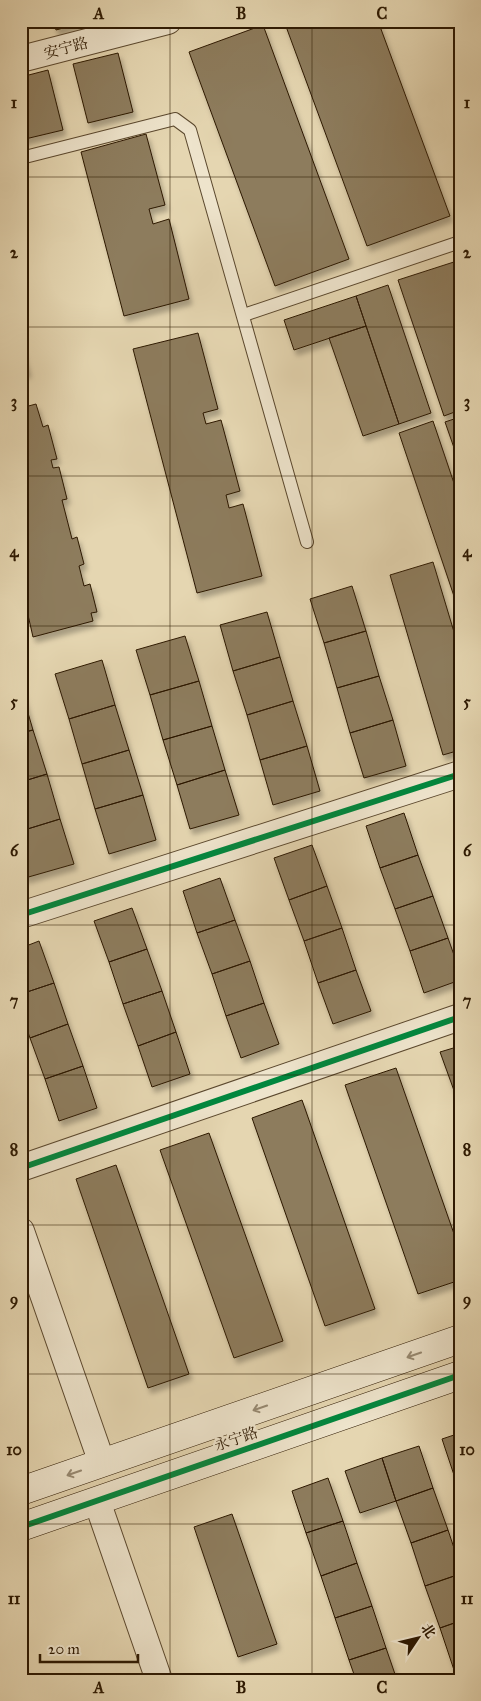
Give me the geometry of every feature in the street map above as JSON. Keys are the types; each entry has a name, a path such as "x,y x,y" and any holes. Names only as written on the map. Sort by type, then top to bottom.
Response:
{"street":[{"name":"安宁路","path":"21,59 168,21"},
{"path":"21,915 460,774"},
{"path":"21,1168 460,1017"},
{"path":"21,1231 102,1463"},
{"name":"永宁路","path":"21,1491 460,1339"},
{"name":"永宁路","path":"21,1527 460,1375"},
{"path":"97,1501 159,1680"}],"lane":[{"path":"21,158 175,119 190,130 307,542"},
{"path":"244,315 460,242"}],"building":[{"path":"53,21 89,21 56,30"},
{"path":"284,21 378,21 450,216 367,246"},
{"path":"263,25 349,259 275,286 189,52"},
{"path":"118,53 133,112 88,123 73,64"},
{"path":"48,70 63,130 21,140 21,77"},
{"path":"146,134 165,205 149,209 153,224 169,219 189,299 124,316 81,152"},
{"path":"460,260 460,410 444,416 398,280"},
{"path":"388,285 431,413 399,424 356,296"},
{"path":"356,296 366,326 294,350 284,320"},
{"path":"366,326 399,424 363,436 329,338"},
{"path":"198,333 218,409 203,413 206,424 221,420 240,491 226,495 229,508 243,504 262,576 197,593 133,349"},
{"path":"21,348 28,372 21,373"},
{"path":"36,404 43,427 48,425 57,459 51,460 53,468 59,467 67,499 62,500 72,539 77,537 84,564 79,566 84,586 90,584 97,612 91,613 93,621 33,637 28,615 21,617 21,408"},
{"path":"460,417 460,465 445,422"},
{"path":"433,421 460,501 460,614 399,433"},
{"path":"433,562 460,652 460,750 443,755 390,575"},
{"path":"352,586 366,631 324,643 310,599"},
{"path":"267,612 280,657 233,671 220,625"},
{"path":"366,631 379,676 337,688 324,643"},
{"path":"185,636 199,681 150,695 136,650"},
{"path":"280,657 293,701 247,715 233,671"},
{"path":"102,660 115,705 69,719 55,674"},
{"path":"379,676 393,720 350,733 337,688"},
{"path":"199,681 212,726 163,740 150,695"},
{"path":"21,689 33,730 21,733"},
{"path":"293,701 307,746 260,760 247,715"},
{"path":"115,705 129,750 82,764 69,719"},
{"path":"393,720 406,766 364,778 350,733"},
{"path":"212,726 225,770 177,785 163,740"},
{"path":"33,730 47,774 21,782 21,733"},
{"path":"307,746 320,791 273,805 260,760"},
{"path":"129,750 143,795 95,809 82,764"},
{"path":"225,770 239,815 190,829 177,785"},
{"path":"47,774 60,819 21,831 21,782"},
{"path":"143,795 156,840 109,854 95,809"},
{"path":"404,813 418,855 380,868 366,826"},
{"path":"60,819 74,864 25,878 21,866 21,831"},
{"path":"312,845 327,886 289,900 274,858"},
{"path":"418,855 433,896 395,909 380,868"},
{"path":"220,878 235,920 197,933 183,891"},
{"path":"327,886 342,928 304,941 289,900"},
{"path":"433,896 448,938 410,951 395,909"},
{"path":"132,908 147,949 109,962 94,921"},
{"path":"235,920 250,961 212,974 197,933"},
{"path":"342,928 356,970 318,983 304,941"},
{"path":"448,938 460,972 460,980 424,993 410,951"},
{"path":"39,941 54,983 21,994 21,948"},
{"path":"147,949 162,991 123,1004 109,962"},
{"path":"250,961 264,1003 226,1016 212,974"},
{"path":"356,970 371,1011 333,1024 318,983"},
{"path":"54,983 68,1024 30,1038 21,1013 21,994"},
{"path":"162,991 176,1032 138,1046 123,1004"},
{"path":"264,1003 279,1044 241,1058 226,1016"},
{"path":"68,1024 83,1066 45,1079 30,1038"},
{"path":"176,1032 190,1074 152,1087 138,1046"},
{"path":"460,1046 460,1107 440,1052"},
{"path":"83,1066 97,1108 59,1121 45,1079"},
{"path":"396,1068 460,1251 460,1280 418,1294 345,1085"},
{"path":"302,1100 375,1309 325,1326 252,1118"},
{"path":"209,1133 283,1341 234,1358 160,1150"},
{"path":"116,1165 189,1374 148,1388 76,1179"},
{"path":"460,1433 460,1480 456,1481 442,1439"},
{"path":"419,1446 433,1488 396,1501 382,1458"},
{"path":"382,1458 396,1501 360,1513 345,1471"},
{"path":"328,1478 343,1521 306,1533 292,1491"},
{"path":"433,1488 448,1530 411,1543 396,1501"},
{"path":"232,1514 277,1644 238,1657 194,1527"},
{"path":"343,1521 357,1563 321,1576 306,1533"},
{"path":"448,1530 460,1566 460,1574 425,1586 411,1543"},
{"path":"357,1563 372,1606 335,1618 321,1576"},
{"path":"460,1574 460,1621 440,1628 425,1586"},
{"path":"372,1606 386,1648 349,1660 335,1618"},
{"path":"460,1621 460,1668 454,1670 440,1628"},
{"path":"386,1648 397,1680 356,1680 349,1660"}],"cycle path":[{"path":"21,915 460,774"},
{"path":"21,1168 460,1017"},
{"path":"21,1527 460,1375"}]}
